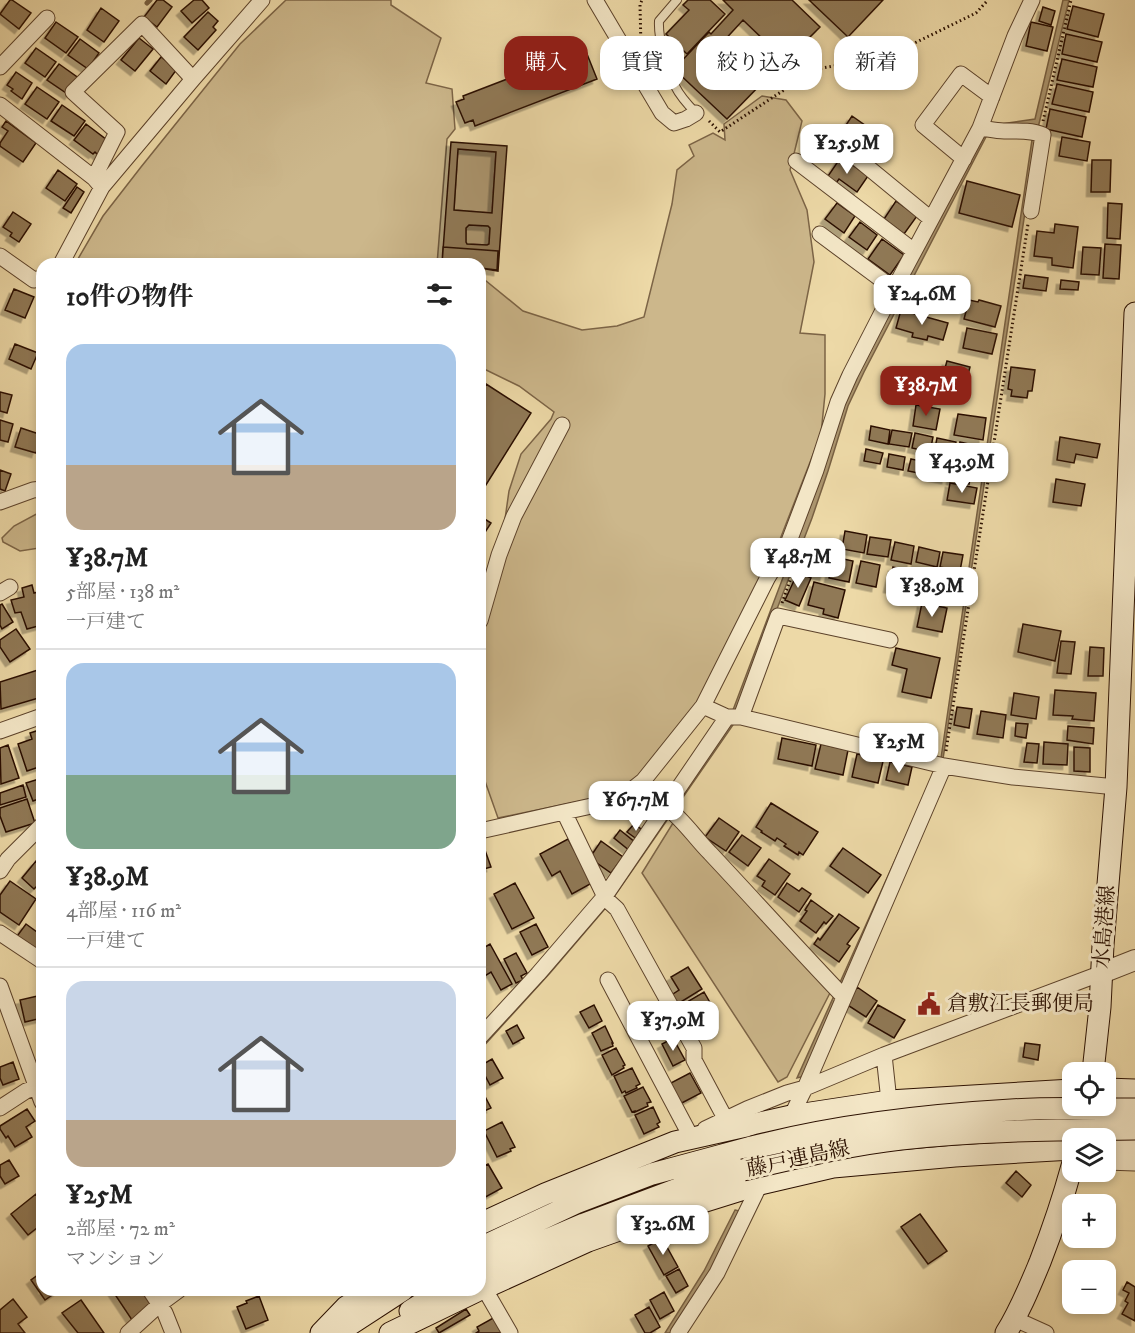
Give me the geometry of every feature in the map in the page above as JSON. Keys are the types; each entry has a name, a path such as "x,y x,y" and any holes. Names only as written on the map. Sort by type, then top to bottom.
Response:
{"main road":[{"name":"水島港線","path":"1094,1062 1116,787 1135,313"},
{"path":"1116,1089 1135,1090"},
{"path":"486,1221 545,1194 682,1139 791,1116 890,1101 1062,1091"},
{"name":"藤戸連島線","path":"486,1245 576,1203 641,1178 792,1136 899,1119 1013,1109 1135,1109"},
{"name":"藤戸連島線","path":"486,1280 514,1254 680,1188 744,1170 832,1150 899,1139 966,1133 1135,1130"},
{"path":"1116,1148 1135,1148"},
{"path":"486,1283 588,1241 663,1214 760,1184 833,1167 1062,1150"},
{"path":"1011,1326 1035,1275 1056,1221 1067,1182"},
{"path":"321,1333 346,1307 363,1296"},
{"path":"337,1333 394,1296"},
{"path":"377,1333 434,1296"},
{"path":"390,1333 460,1296"}],"street":[{"path":"98,183 262,0"},
{"path":"595,0 662,113 674,123 696,113"},
{"path":"486,830 619,800 643,782 703,706 768,577 788,544 816,471 838,402 850,375 964,159 989,129 992,97 1015,36 1032,0"},
{"path":"0,67 47,18"},
{"path":"64,258 98,183 117,132 73,92 142,24 193,79"},
{"path":"964,159 924,125 961,74 992,97"},
{"path":"0,105 98,183"},
{"path":"989,129 1043,135 1032,211"},
{"path":"853,155 931,219"},
{"path":"795,161 914,251"},
{"path":"820,234 894,289"},
{"path":"0,256 36,280"},
{"path":"486,600 499,555 514,516 562,425"},
{"path":"0,502 36,490"},
{"path":"486,1030 608,900 734,717 778,616 890,640"},
{"path":"703,706 734,717 941,765 1013,777 1116,787"},
{"path":"0,731 36,718"},
{"path":"678,1333 717,1273 805,1088 841,994 941,765"},
{"path":"669,809 841,994"},
{"path":"564,812 608,900 617,909 694,1048 694,1060 726,1120"},
{"path":"1,864 36,831"},
{"path":"0,933 36,957"},
{"path":"608,980 682,1139 777,1097 1135,960"},
{"path":"0,986 36,1087"},
{"path":"884,1055 890,1101"},
{"path":"1116,1086 1135,1083"},
{"path":"0,1108 26,1091 36,1094"},
{"path":"1116,1162 1135,1163"},
{"path":"486,1293 510,1333"},
{"path":"154,1296 173,1333"},
{"path":"128,1333 162,1308 173,1296"},
{"path":"1011,1326 1046,1333"}],"lane":[{"path":"677,0 659,21 660,40 674,85 696,113"}],"path":[{"path":"696,113 711,122 720,132 816,69 886,57 976,13 988,0"},
{"path":"1037,133 1071,0"},
{"path":"941,765 1029,214 1032,211"},
{"path":"778,616 800,554"}],"shaded area":[{"path":"286,0 391,0 391,5 441,38 426,83 452,89 455,129 447,139 437,258 78,258 103,216 240,44"},
{"path":"1063,0 1069,0 1037,132 943,759 805,1076 797,1078 941,758 1034,126 987,135 864,372 848,406 812,518 735,722 609,904 486,1043 486,1035 546,970 733,710 824,469 843,404 982,133 994,125 1035,119"},
{"path":"762,96 786,100 802,121 790,170 807,210 814,262 800,333 825,335 825,394 821,434 779,542 696,709 640,778 619,793 498,818 486,784 486,621 502,556 509,491 521,454 551,419 554,412 519,386 486,370 486,281 523,311 582,330 617,326 644,317 672,204 677,170 694,156 689,145 713,133 725,140 724,124"},
{"path":"458,149 496,152 492,213 454,210"},
{"path":"469,225 488,226 490,228 489,244 467,244 466,228"},
{"path":"36,514 36,548 20,551 3,542 2,538 14,526"},
{"path":"673,823 831,991 787,1077 778,1082 642,873"},
{"path":"735,1210 744,1212 674,1333 665,1333 704,1271"}],"building":[{"path":"10,0 31,13 19,29 0,14"},
{"path":"157,0 163,0 172,7 157,27 144,17"},
{"path":"194,0 202,0 209,8 192,23 181,11"},
{"path":"688,0 710,0 725,14 704,36 696,36 696,45 687,54 684,51 684,36 666,34 689,10 683,5"},
{"path":"723,0 792,0 820,27 811,36 760,36 743,20 728,36 705,36 709,32 711,34 733,10"},
{"path":"809,0 883,0 847,36"},
{"path":"1073,6 1104,14 1098,37 1067,29"},
{"path":"1043,7 1055,11 1051,25 1039,21"},
{"path":"101,8 119,21 104,42 87,30"},
{"path":"208,12 218,21 213,27 216,30 198,50 184,37"},
{"path":"56,22 78,37 66,53 45,38"},
{"path":"1031,22 1053,27 1047,51 1026,46"},
{"path":"1066,34 1102,42 1097,62 1062,54"},
{"path":"139,38 153,49 135,71 121,60"},
{"path":"80,39 99,53 88,69 68,55"},
{"path":"696,46 696,90 684,78 684,58"},
{"path":"36,48 56,62 45,77 25,63"},
{"path":"588,56 597,79 588,82"},
{"path":"161,57 177,69 166,84 150,71"},
{"path":"1062,59 1097,67 1093,87 1057,80"},
{"path":"59,64 80,79 69,95 47,80"},
{"path":"16,72 32,83 22,99 7,85"},
{"path":"504,80 504,90 568,90 475,126 473,120 465,123 456,102 464,99 463,96"},
{"path":"1057,84 1093,92 1089,112 1052,104"},
{"path":"37,87 59,102 47,119 25,104"},
{"path":"696,90 755,90 727,119"},
{"path":"62,105 85,121 74,136 51,121"},
{"path":"1050,109 1086,117 1082,137 1046,129"},
{"path":"852,116 869,128 856,145 840,134"},
{"path":"6,121 36,143 23,162 0,146 8,131 2,127"},
{"path":"86,124 107,140 98,155 95,152 93,154 74,140"},
{"path":"1062,137 1090,142 1087,161 1059,156"},
{"path":"451,142 507,146 498,271 486,269 497,270 498,251 443,247","holes":["458,149 496,152 492,213 454,210","469,225 490,228 489,244 467,244 466,228"]},
{"path":"841,157 868,176 857,192 839,179 834,186 826,179"},
{"path":"1092,160 1111,160 1110,192 1091,192"},
{"path":"58,170 77,184 65,201 46,188"},
{"path":"967,181 1020,195 1012,227 959,213"},
{"path":"77,187 84,192 71,213 63,208"},
{"path":"896,201 917,216 904,234 884,219"},
{"path":"837,203 855,216 844,233 825,219"},
{"path":"1108,203 1122,204 1120,239 1107,238"},
{"path":"13,212 31,224 19,242 3,227"},
{"path":"860,222 877,235 867,250 849,237"},
{"path":"1055,224 1078,227 1073,268 1052,265 1052,258 1034,256 1037,231 1054,233"},
{"path":"882,239 904,255 890,275 868,259"},
{"path":"1105,244 1121,245 1119,279 1103,278"},
{"path":"443,247 498,251 497,270 486,269 486,258 442,258"},
{"path":"1083,247 1101,248 1099,275 1081,274"},
{"path":"1025,275 1048,278 1046,291 1023,288"},
{"path":"1061,280 1079,282 1078,290 1060,289"},
{"path":"14,289 34,297 25,318 5,310"},
{"path":"969,300 978,302 979,300 1001,306 995,327 964,319"},
{"path":"901,310 948,323 943,340 928,336 927,340 912,337 913,333 896,328"},
{"path":"967,328 997,334 992,354 963,348"},
{"path":"15,344 36,352 31,369 9,359"},
{"path":"947,361 970,367 964,389 941,382"},
{"path":"1011,367 1035,370 1032,391 1028,391 1027,398 1011,396 1012,390 1008,389"},
{"path":"486,384 531,413 486,485"},
{"path":"0,392 12,395 7,413 0,411"},
{"path":"916,405 940,409 936,430 913,426"},
{"path":"958,414 986,418 983,440 954,435"},
{"path":"0,420 13,424 8,442 0,440"},
{"path":"871,426 890,430 888,444 869,440"},
{"path":"21,428 36,433 36,453 15,447"},
{"path":"892,430 912,433 909,447 889,444"},
{"path":"915,433 933,437 930,452 912,448"},
{"path":"1060,437 1100,444 1097,458 1076,454 1074,463 1057,460"},
{"path":"937,438 956,442 953,457 934,453"},
{"path":"960,442 978,446 976,459 957,456"},
{"path":"866,449 883,453 880,464 864,461"},
{"path":"889,454 905,457 903,470 887,467"},
{"path":"911,459 926,462 924,474 908,471"},
{"path":"932,463 948,466 946,479 930,476"},
{"path":"954,466 972,470 969,484 951,480"},
{"path":"0,470 11,474 5,491 0,489"},
{"path":"1056,479 1085,484 1081,506 1053,502"},
{"path":"950,483 977,488 974,504 947,500"},
{"path":"486,520 491,523 486,531"},
{"path":"845,531 867,535 864,553 842,549"},
{"path":"870,537 891,540 888,557 867,554"},
{"path":"895,542 914,546 911,564 891,560"},
{"path":"919,547 940,552 937,567 916,562"},
{"path":"810,552 829,557 824,576 805,571"},
{"path":"943,552 963,555 960,571 940,567"},
{"path":"834,557 853,561 849,582 829,578"},
{"path":"861,561 880,565 876,587 856,583"},
{"path":"893,567 928,575 923,596 888,588"},
{"path":"798,572 811,578 799,606 785,600"},
{"path":"932,578 954,583 949,602 928,597"},
{"path":"814,582 845,590 838,618 823,614 824,609 808,605"},
{"path":"32,585 34,593 36,592 36,627 27,629 21,612 15,613 11,600 24,597 22,588"},
{"path":"922,603 947,608 942,632 917,627"},
{"path":"2,604 13,622 2,629 0,605"},
{"path":"1023,624 1061,631 1055,661 1018,652"},
{"path":"16,629 30,649 10,662 0,647 0,640"},
{"path":"1061,641 1075,642 1071,674 1057,673"},
{"path":"1090,647 1104,648 1103,676 1088,676"},
{"path":"896,648 940,658 931,698 902,692 907,669 892,665"},
{"path":"36,671 36,699 1,709 0,682"},
{"path":"1055,690 1096,693 1094,721 1072,719 1073,716 1053,715"},
{"path":"1014,693 1039,697 1036,719 1011,715"},
{"path":"957,707 972,709 969,728 954,725"},
{"path":"981,711 1006,715 1003,738 977,734"},
{"path":"1016,723 1028,724 1026,738 1015,736"},
{"path":"1068,726 1094,728 1093,744 1067,740"},
{"path":"36,731 36,768 27,771 18,744 32,739 30,733"},
{"path":"782,738 816,745 812,766 778,759"},
{"path":"1044,742 1068,744 1067,765 1043,764"},
{"path":"1027,743 1039,744 1037,763 1024,762"},
{"path":"821,744 848,750 843,775 815,769"},
{"path":"8,745 19,778 1,784 0,748"},
{"path":"1074,747 1090,748 1090,772 1074,771"},
{"path":"857,754 884,757 878,783 852,777"},
{"path":"890,762 912,767 908,785 886,780"},
{"path":"36,780 36,800 33,801 26,783"},
{"path":"23,785 26,797 0,805 0,793"},
{"path":"27,799 35,823 6,832 0,816 0,808"},
{"path":"771,803 818,832 803,855 799,852 798,855 784,846 786,844 777,838 775,841 756,827"},
{"path":"719,818 739,832 726,851 705,837"},
{"path":"634,824 644,831 638,840 627,832"},
{"path":"620,830 636,843 630,851 614,838"},
{"path":"742,835 761,848 748,866 729,852"},
{"path":"568,839 592,883 572,894 560,871 552,876 540,854"},
{"path":"601,841 623,857 611,873 587,856 591,851 593,853"},
{"path":"843,848 881,875 868,893 830,866"},
{"path":"486,853 491,867 486,868"},
{"path":"769,859 790,874 775,895 762,886 765,881 757,876"},
{"path":"36,861 36,887 34,889 22,878"},
{"path":"10,881 36,899 19,925 0,912 0,895"},
{"path":"515,883 534,918 512,929 494,894"},
{"path":"787,883 799,891 802,888 811,894 799,912 778,897"},
{"path":"811,900 833,916 826,924 824,922 816,933 800,921"},
{"path":"839,914 859,928 847,944 850,946 839,962 814,944 818,938 820,940"},
{"path":"26,924 36,931 36,952 35,953 15,939"},
{"path":"536,924 548,947 532,955 520,932"},
{"path":"490,944 512,984 501,990 491,972 486,975 486,946"},
{"path":"516,953 527,973 521,976 523,980 516,983 504,959"},
{"path":"688,967 702,989 676,1005 670,996 679,990 671,977"},
{"path":"857,987 877,1001 866,1017 846,1004"},
{"path":"704,992 716,1013 699,1022 687,1002"},
{"path":"36,996 36,1019 25,1022 20,1000"},
{"path":"594,1005 602,1021 589,1028 580,1012"},
{"path":"878,1005 905,1020 894,1038 868,1023"},
{"path":"657,1006 668,1027 652,1035 641,1015"},
{"path":"517,1025 524,1038 513,1044 506,1031"},
{"path":"605,1026 613,1046 601,1051 592,1033"},
{"path":"673,1038 685,1060 673,1066 662,1044"},
{"path":"1025,1043 1040,1045 1038,1060 1023,1057"},
{"path":"616,1048 625,1065 612,1075 602,1055"},
{"path":"492,1059 503,1078 490,1085 486,1077 486,1062"},
{"path":"13,1062 19,1079 3,1085 0,1078 0,1067"},
{"path":"632,1068 640,1084 636,1086 637,1088 622,1093 614,1076"},
{"path":"690,1073 701,1093 678,1105 667,1085"},
{"path":"643,1087 651,1102 647,1103 648,1106 632,1112 624,1096"},
{"path":"486,1098 491,1108 486,1110"},
{"path":"653,1107 660,1122 657,1124 659,1127 644,1134 635,1115"},
{"path":"27,1109 35,1121 26,1127 32,1137 15,1147 8,1136 6,1138 0,1126"},
{"path":"502,1122 515,1147 497,1157 486,1135 486,1130"},
{"path":"9,1160 19,1176 5,1184 0,1176 0,1165"},
{"path":"488,1164 502,1188 486,1197 486,1165"},
{"path":"1016,1171 1031,1185 1022,1197 1006,1183"},
{"path":"36,1194 36,1229 28,1235 11,1214"},
{"path":"920,1214 947,1251 928,1264 901,1227"},
{"path":"662,1238 678,1267 664,1275 648,1246"},
{"path":"679,1269 688,1286 676,1293 666,1276"},
{"path":"36,1276 36,1287 31,1280"},
{"path":"1127,1282 1135,1287 1135,1321 1122,1314 1128,1303 1125,1301 1129,1293 1123,1290"},
{"path":"664,1292 674,1311 660,1319 650,1300"},
{"path":"116,1296 147,1296 153,1304 132,1320"},
{"path":"259,1296 268,1320 246,1329 237,1307"},
{"path":"13,1299 27,1317 18,1324 25,1333 0,1333 0,1310"},
{"path":"81,1300 104,1333 78,1333 62,1313"},
{"path":"649,1307 660,1327 650,1333 645,1333 635,1315"},
{"path":"466,1309 470,1315 439,1333 436,1328"},
{"path":"495,1317 504,1333 476,1333 479,1331 477,1327"}],"waterway":[{"path":"147,3 150,0"}],"place":[{"name":"倉敷江長郵便局","path":"929,1004"}]}
